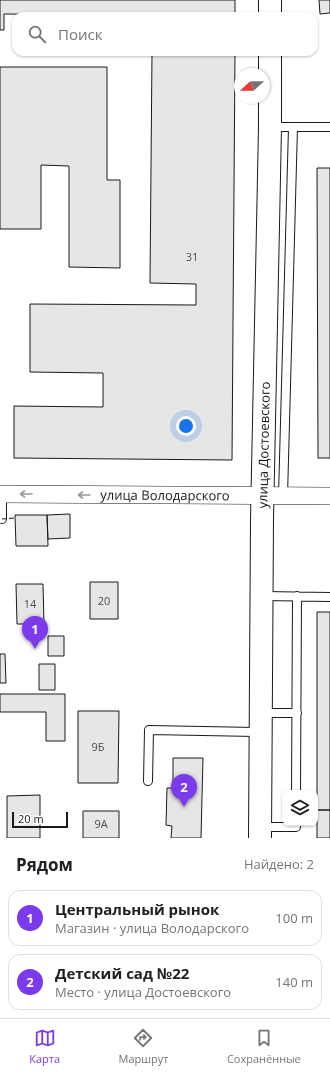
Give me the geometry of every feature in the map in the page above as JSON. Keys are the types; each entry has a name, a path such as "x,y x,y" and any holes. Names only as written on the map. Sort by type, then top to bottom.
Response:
{"street":[{"path":"270,0 270,12"},
{"name":"улица Достоевского","path":"260,833 262,596 273,496 270,56"},
{"name":"улица Володарского","path":"1,494 330,496"}],"lane":[{"path":"270,127 330,127"},
{"path":"273,496 293,127"},
{"path":"1,494 2,518"},
{"path":"262,596 330,597"},
{"path":"296,790 297,596"},
{"path":"148,781 149,730 261,722 297,713"},
{"path":"260,833 296,828 296,826"}],"building":[{"path":"0,0 235,0 235,12 12,12 12,14 4,14 4,30 0,30"},
{"path":"319,0 330,0 330,13 320,14"},
{"path":"152,56 235,56 232,460 14,458 14,406 103,407 103,373 30,372 30,304 196,305 196,284 150,283"},
{"path":"0,67 107,67 107,180 120,180 120,268 69,267 69,166 41,165 41,229 0,229"},
{"path":"317,168 330,168 330,458 318,458"},
{"path":"70,514 70,538 48,539 47,515"},
{"path":"15,515 47,515 48,546 16,546"},
{"path":"90,582 118,582 118,619 90,619"},
{"path":"16,584 43,584 44,624 17,624"},
{"path":"317,612 330,612 330,810 318,810"},
{"path":"48,636 64,636 64,656 48,656"},
{"path":"0,654 5,654 6,683 0,683"},
{"path":"39,664 55,664 55,690 39,690"},
{"path":"0,694 65,694 65,741 46,741 46,712 0,712"},
{"path":"78,711 119,711 118,783 78,783"},
{"path":"173,758 203,758 201,838 171,838 172,826 166,825 167,788 173,788"},
{"path":"40,795 40,838 7,838 7,796"},
{"path":"318,810 330,810 330,838 317,838"},
{"path":"83,811 119,811 119,838 83,838"}],"fence":[{"path":"2,519 15,518"}],"place":[{"name":"Центральный рынок","path":"35,649"},
{"name":"Детский сад №22","path":"184,807"}]}
